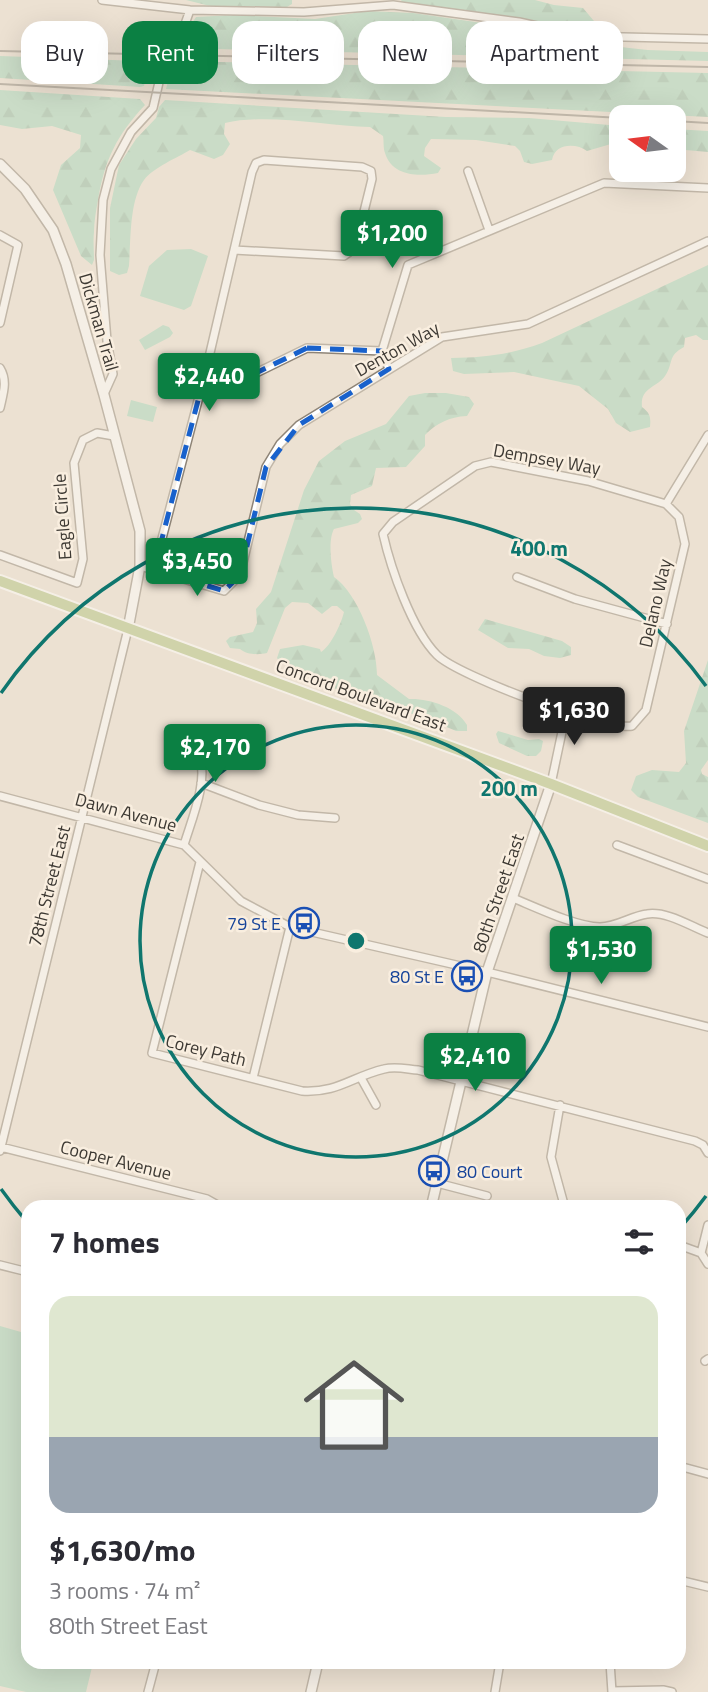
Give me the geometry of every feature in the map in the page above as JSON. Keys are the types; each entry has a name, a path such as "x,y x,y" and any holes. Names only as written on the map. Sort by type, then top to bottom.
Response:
{"main road":[{"name":"Concord Boulevard East","path":"0,581 551,784 708,846"}],"street":[{"path":"102,0 190,10 304,12 393,5 519,22 582,36 708,39"},
{"path":"104,395 113,374 107,341 100,255 103,200 111,169 131,132 153,108 167,48 185,24 190,10"},
{"path":"140,566 154,569 206,370 251,172 256,163 264,160 288,161 362,167 371,171 372,178 355,248 351,252 344,256 234,250"},
{"name":"Dickman Trail","path":"0,164 25,189 53,230 66,264 104,395 140,531 140,566 128,629"},
{"path":"468,171 489,230"},
{"path":"389,369 382,351 408,265 604,183 708,188"},
{"path":"0,235 18,245 0,323"},
{"name":"Denton Way","path":"154,569 223,591 240,575 266,467 280,444 299,425 442,337 528,324 708,241"},
{"path":"206,370 222,367 258,372 307,348 382,351"},
{"path":"0,408 5,387 1,370"},
{"name":"Eagle Circle","path":"0,555 77,583 83,559 74,463 83,440 97,433 114,436"},
{"path":"666,503 708,435"},
{"name":"Dempsey Way","path":"566,713 465,672 438,656 421,632 390,564 383,534 393,522 475,466 491,462 588,481 666,503"},
{"name":"Delano Way","path":"566,713 620,728 632,726 646,710 685,544 679,517 666,503"},
{"path":"517,577 575,599 667,624"},
{"name":"78th Street East","path":"1,1149 128,629"},
{"name":"80th Street East","path":"433,1200 487,972 551,784 566,713"},
{"path":"180,735 198,753 202,767 201,783 184,845"},
{"path":"201,783 259,805 298,816 335,818"},
{"name":"Dawn Avenue","path":"0,796 184,845 241,901 290,927 708,1027"},
{"path":"617,845 708,878"},
{"name":"Corey Path","path":"200,862 152,1053 302,1091 319,1092 334,1089 385,1068 400,1067 695,1141 703,1145 708,1153"},
{"path":"513,898 587,925 613,925 645,914 662,914 708,933"},
{"path":"253,1078 290,927"},
{"path":"361,1077 376,1105"},
{"path":"560,1105 551,1157 563,1200"},
{"name":"Cooper Avenue","path":"1,1149 209,1200"},
{"path":"437,1183 487,1196"},
{"path":"701,1253 708,1225"},
{"path":"686,1248 701,1253 708,1264"},
{"path":"0,1265 21,1270"},
{"path":"686,1468 708,1474"},
{"path":"686,1582 708,1587"},
{"path":"148,1692 154,1669"},
{"path":"311,1692 316,1669"},
{"path":"495,1692 499,1669"},
{"path":"610,1669 612,1691 672,1692"}],"highlighted area":[{"path":"307,348 382,351 389,369 299,425 266,467 240,575 224,591 154,569 206,370 258,372"}],"green space":[{"path":"186,0 292,0 292,4 287,7 210,6"},
{"path":"401,0 535,0 583,8 594,21 534,21"},
{"path":"368,11 413,13 468,21 466,21 466,55 452,55 452,21 358,21 358,52 344,52 344,21 232,21 232,49 218,49 218,21 193,21 196,17 233,15 315,19"},
{"path":"623,47 708,52 708,61 623,59"},
{"path":"0,56 21,57 21,79 0,78"},
{"path":"108,60 122,60 122,84 144,84 140,87 93,84 108,84"},
{"path":"218,62 232,62 232,84 344,84 344,65 358,65 358,84 452,84 452,67 466,68 466,84 623,84 623,71 708,73 708,117 686,116 686,105 609,105 609,112 166,89 167,84 218,84"},
{"path":"0,90 140,99 145,105 120,137 104,172 95,216 92,265 81,256 53,190 61,165 80,148 81,135 52,126 22,129 0,125"},
{"path":"165,100 446,117 529,118 609,125 609,145 587,151 567,146 557,150 552,160 532,164 524,162 515,146 476,140 431,139 425,148 424,156 441,168 438,173 422,175 407,173 393,166 385,153 383,136 370,127 259,119 225,123 224,134 230,144 223,155 214,159 190,150 160,167 144,180 133,210 129,266 127,273 119,275 110,271 110,208 119,165 136,139 156,118 159,107"},
{"path":"686,130 708,131 708,152 686,150"},
{"path":"191,249 208,256 191,306 184,310 140,296 149,266 167,250"},
{"path":"708,265 708,340 696,335 685,338 684,347 673,357 665,376 644,395 642,407 649,416 650,427 630,432 616,423 608,409 579,386 514,372 464,374 453,371 451,358 498,355 542,343"},
{"path":"163,325 169,327 173,333 145,350 139,340"},
{"path":"425,393 469,397 474,404 467,416 449,419 425,435 425,446 406,467 376,468 372,486 351,495 350,504 362,519 358,523 334,529 332,566 334,577 351,595 370,635 377,675 409,699 433,702 456,713 467,725 467,731 456,731 428,719 327,686 316,677 280,662 277,658 280,649 303,645 320,649 321,652 325,649 344,612 337,606 332,606 322,614 308,603 292,602 285,608 267,653 253,654 230,648 226,641 230,637 253,632 257,623 256,609 271,592 304,490 319,461 345,441 386,424 409,396"},
{"path":"131,400 157,407 153,422 127,416"},
{"path":"485,619 562,641 571,647 571,655 560,658 544,656 529,649 508,648 478,630"},
{"path":"708,660 708,760 701,770 702,774 708,777 708,823 638,797 631,790 636,776 652,770 679,772 686,763 684,731"},
{"path":"498,731 528,740 539,739 543,741 541,751 536,756 527,756 499,743 496,734"},
{"path":"0,1326 21,1332 21,1669 92,1669 86,1692 26,1692 0,1686"}],"railway":[{"path":"0,51 708,67"},
{"path":"0,84 609,117"},
{"path":"686,122 708,123"}],"place":[{"name":"79 St E","path":"304,923"},
{"name":"80 St E","path":"467,976"},
{"name":"80 Court","path":"434,1171"}]}
